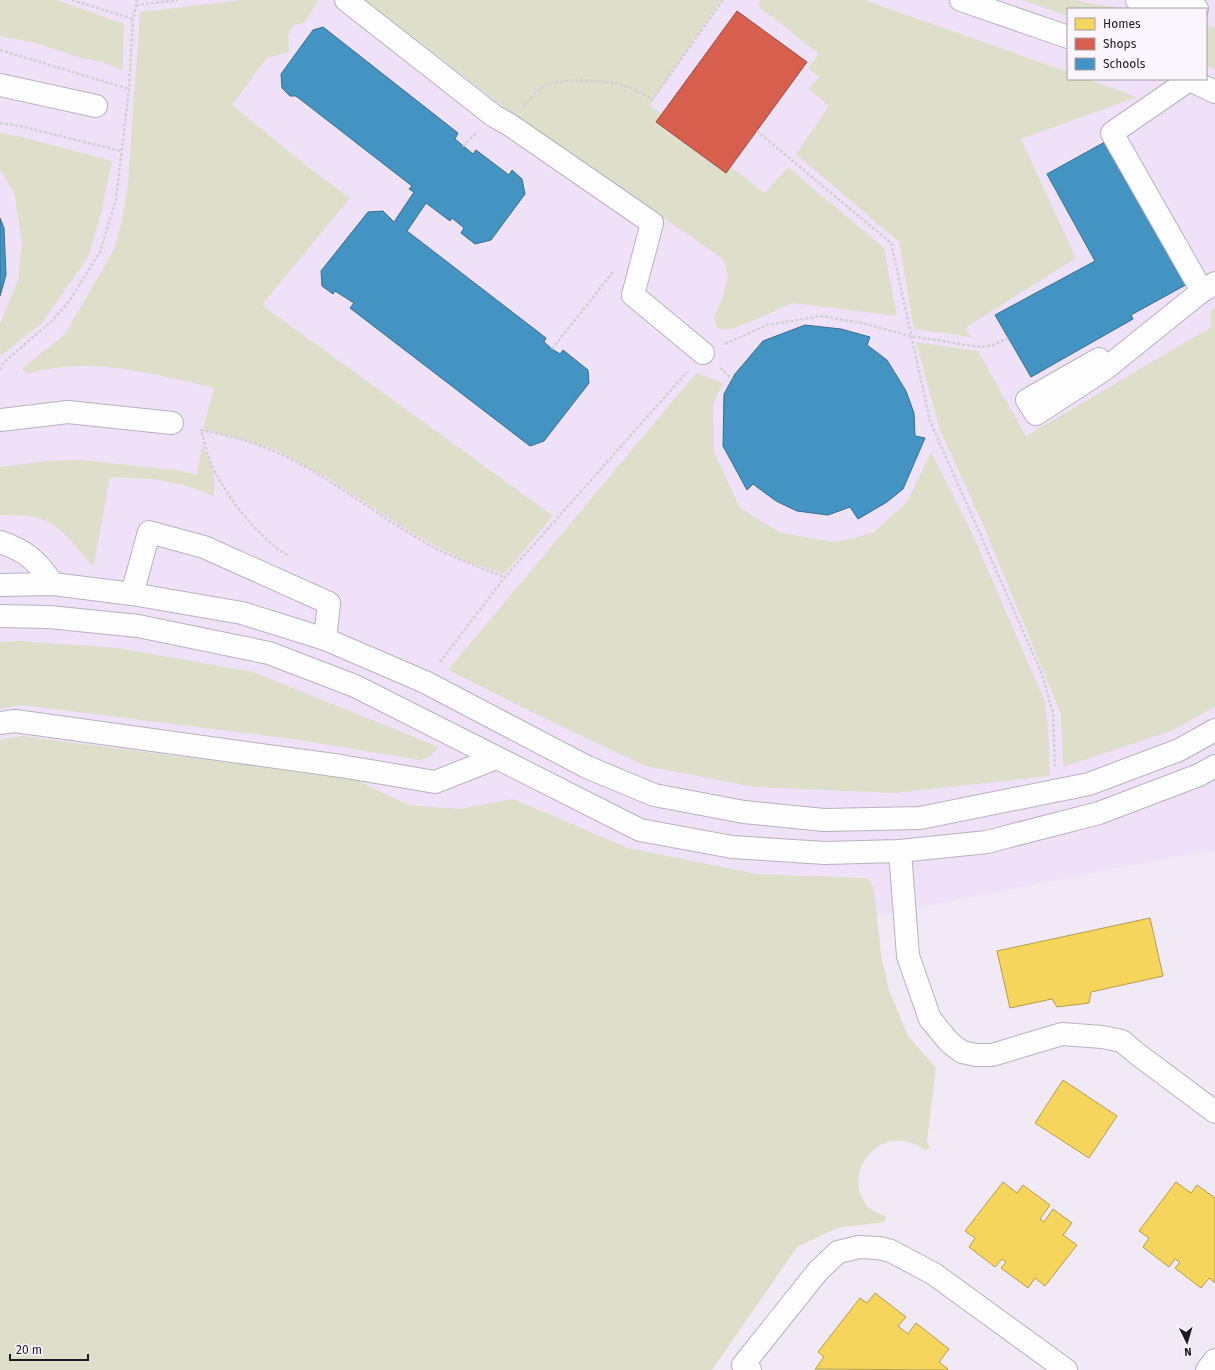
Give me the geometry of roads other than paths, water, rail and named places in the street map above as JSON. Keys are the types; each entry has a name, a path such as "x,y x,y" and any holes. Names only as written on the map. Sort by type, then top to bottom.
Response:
{"street":[{"path":"346,0 494,116 510,125 652,223 633,295 703,353"},
{"path":"961,0 1067,37"},
{"path":"1137,0 1190,8"},
{"path":"1105,369 1208,287 1112,133 1188,80"},
{"path":"1191,80 1215,92"},
{"path":"0,85 96,106"},
{"path":"0,420 68,412 172,423"},
{"path":"132,594 149,532 204,547 329,603 325,639"},
{"path":"0,542 11,546 37,562 53,584"},
{"path":"0,585 53,584 132,594 242,613 325,639 425,682 491,718 587,767 647,792 744,812 824,820 920,818 1089,784 1180,750 1215,730"},
{"path":"0,616 49,617 138,626 269,653 355,686 640,830 732,847 825,853 900,851 987,842 1099,813 1199,775 1215,766"},
{"path":"0,723 22,722 341,766 435,782 496,758"},
{"path":"900,851 908,956 930,1019 950,1043 962,1052 987,1055 1062,1034 1102,1037 1122,1041 1136,1054 1215,1112"},
{"path":"744,1368 818,1271 838,1252 859,1247 878,1248 891,1252 934,1274 1066,1370"},
{"path":"1207,1370 1215,1360"}]}
